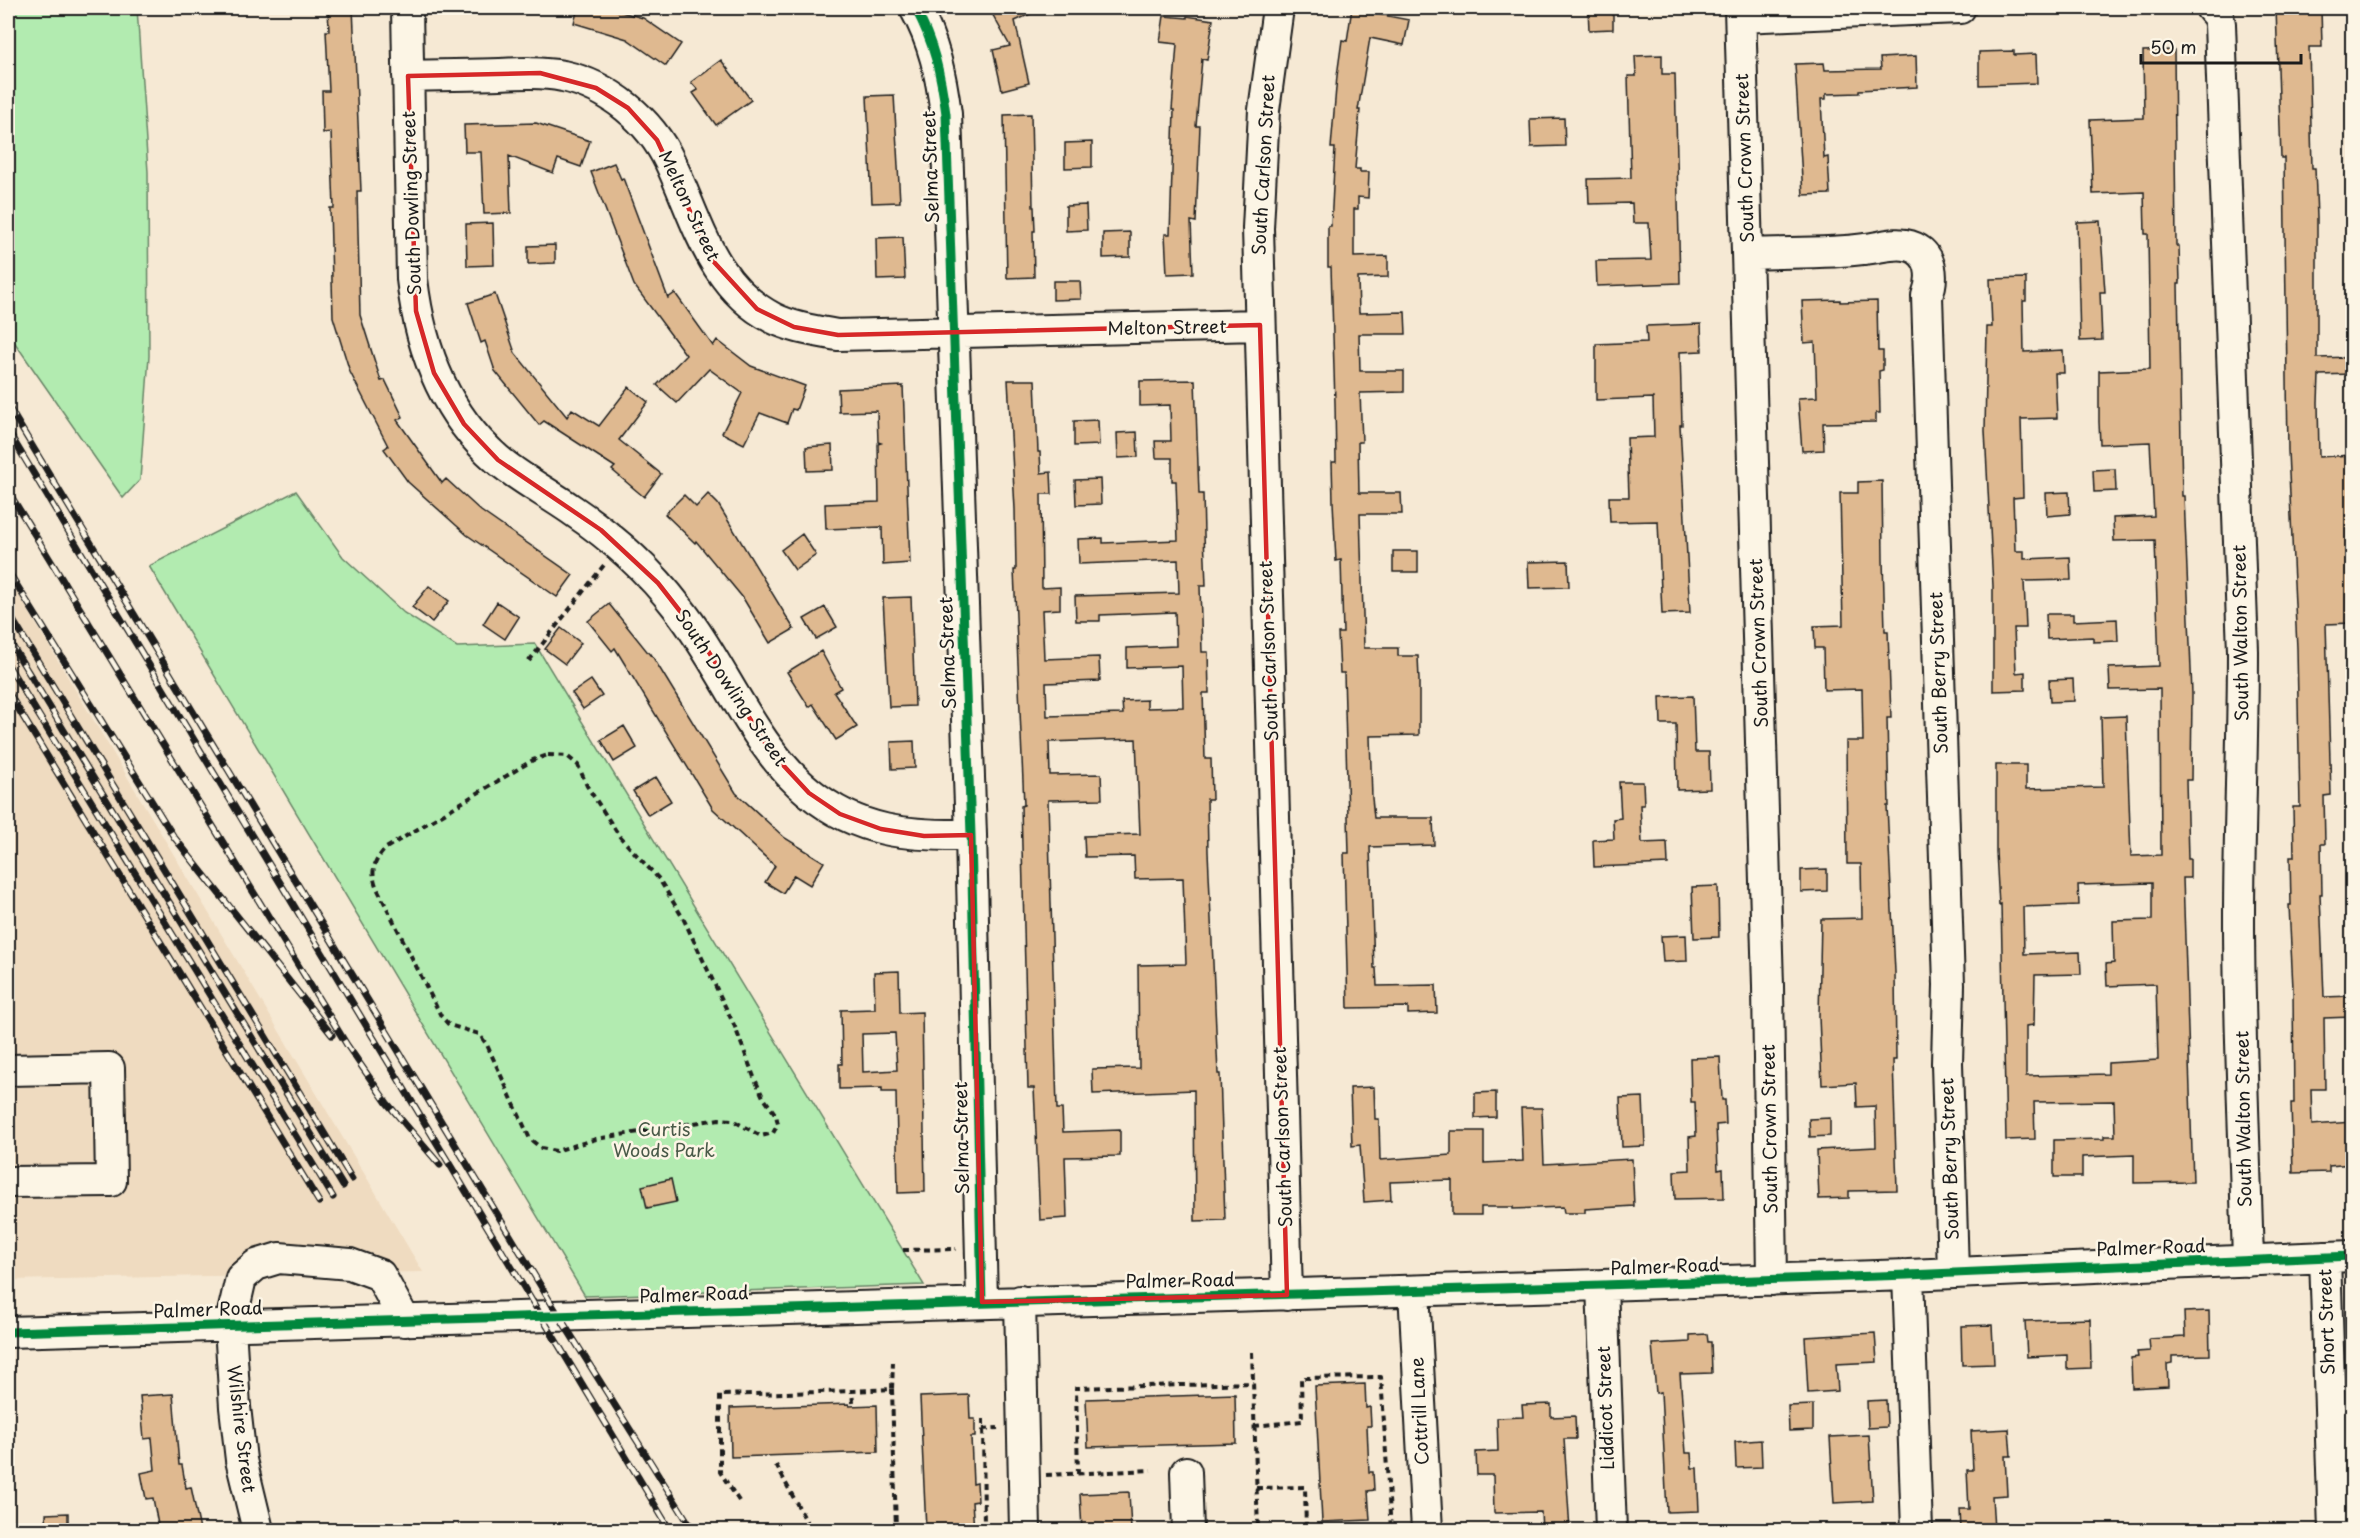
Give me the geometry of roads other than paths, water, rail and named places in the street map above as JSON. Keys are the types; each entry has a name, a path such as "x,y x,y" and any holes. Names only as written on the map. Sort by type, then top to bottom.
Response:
{"street":[{"name":"South Dowling Street","path":"407,8 412,279 416,311 423,342 434,373 464,424 498,460 601,530 658,584 697,633 770,751 809,793 840,814 881,829 924,836 971,835"},
{"name":"Selma Street","path":"915,8 927,30 935,52 941,75 946,114 971,835 982,1302"},
{"name":"South Carlson Street","path":"1278,8 1264,110 1259,189 1260,325 1287,1295"},
{"path":"1740,12 1960,8"},
{"name":"South Walton Street","path":"2211,8 2218,16 2220,24 2242,651 2243,750 2239,832 2239,922 2248,1261"},
{"name":"South Crown Street","path":"1740,12 1768,986 1772,1280"},
{"name":"Melton Street","path":"408,76 540,73 564,76 596,88 628,108 657,140 669,160 713,261 731,286 757,309 794,327 838,335 1260,325"},
{"name":"South Berry Street","path":"1748,254 1864,250 1903,244 1921,251 1931,270 1931,285 1927,296 1950,985 1947,1063 1953,1273"},
{"path":"8,1070 108,1068 111,1180 8,1182"},
{"name":"Palmer Road","path":"8,1332 1772,1280 2339,1256"},
{"name":"Short Street","path":"2334,1530 2339,1256"},
{"name":"Wilshire Street","path":"258,1530 242,1460 235,1407 230,1326 241,1278 256,1265 279,1258 350,1264 380,1275 405,1321"},
{"path":"1908,1275 1917,1530"},
{"name":"Liddicot Street","path":"1602,1285 1611,1530"},
{"name":"Cottrill Lane","path":"1414,1291 1427,1530"},
{"path":"1020,1301 1025,1530"},
{"path":"1186,1472 1188,1530"}],"railway":[{"path":"8,406 559,1316 693,1530"},
{"path":"8,431 670,1530"},
{"path":"8,491 347,1045 387,1103 440,1165"},
{"path":"8,571 174,837 332,1035"},
{"path":"8,612 352,1179"},
{"path":"8,639 343,1186"},
{"path":"8,665 333,1197"},
{"path":"8,692 319,1202"}],"park label":[{"name":"Curtis Woods Park","path":"664,1140"}]}
